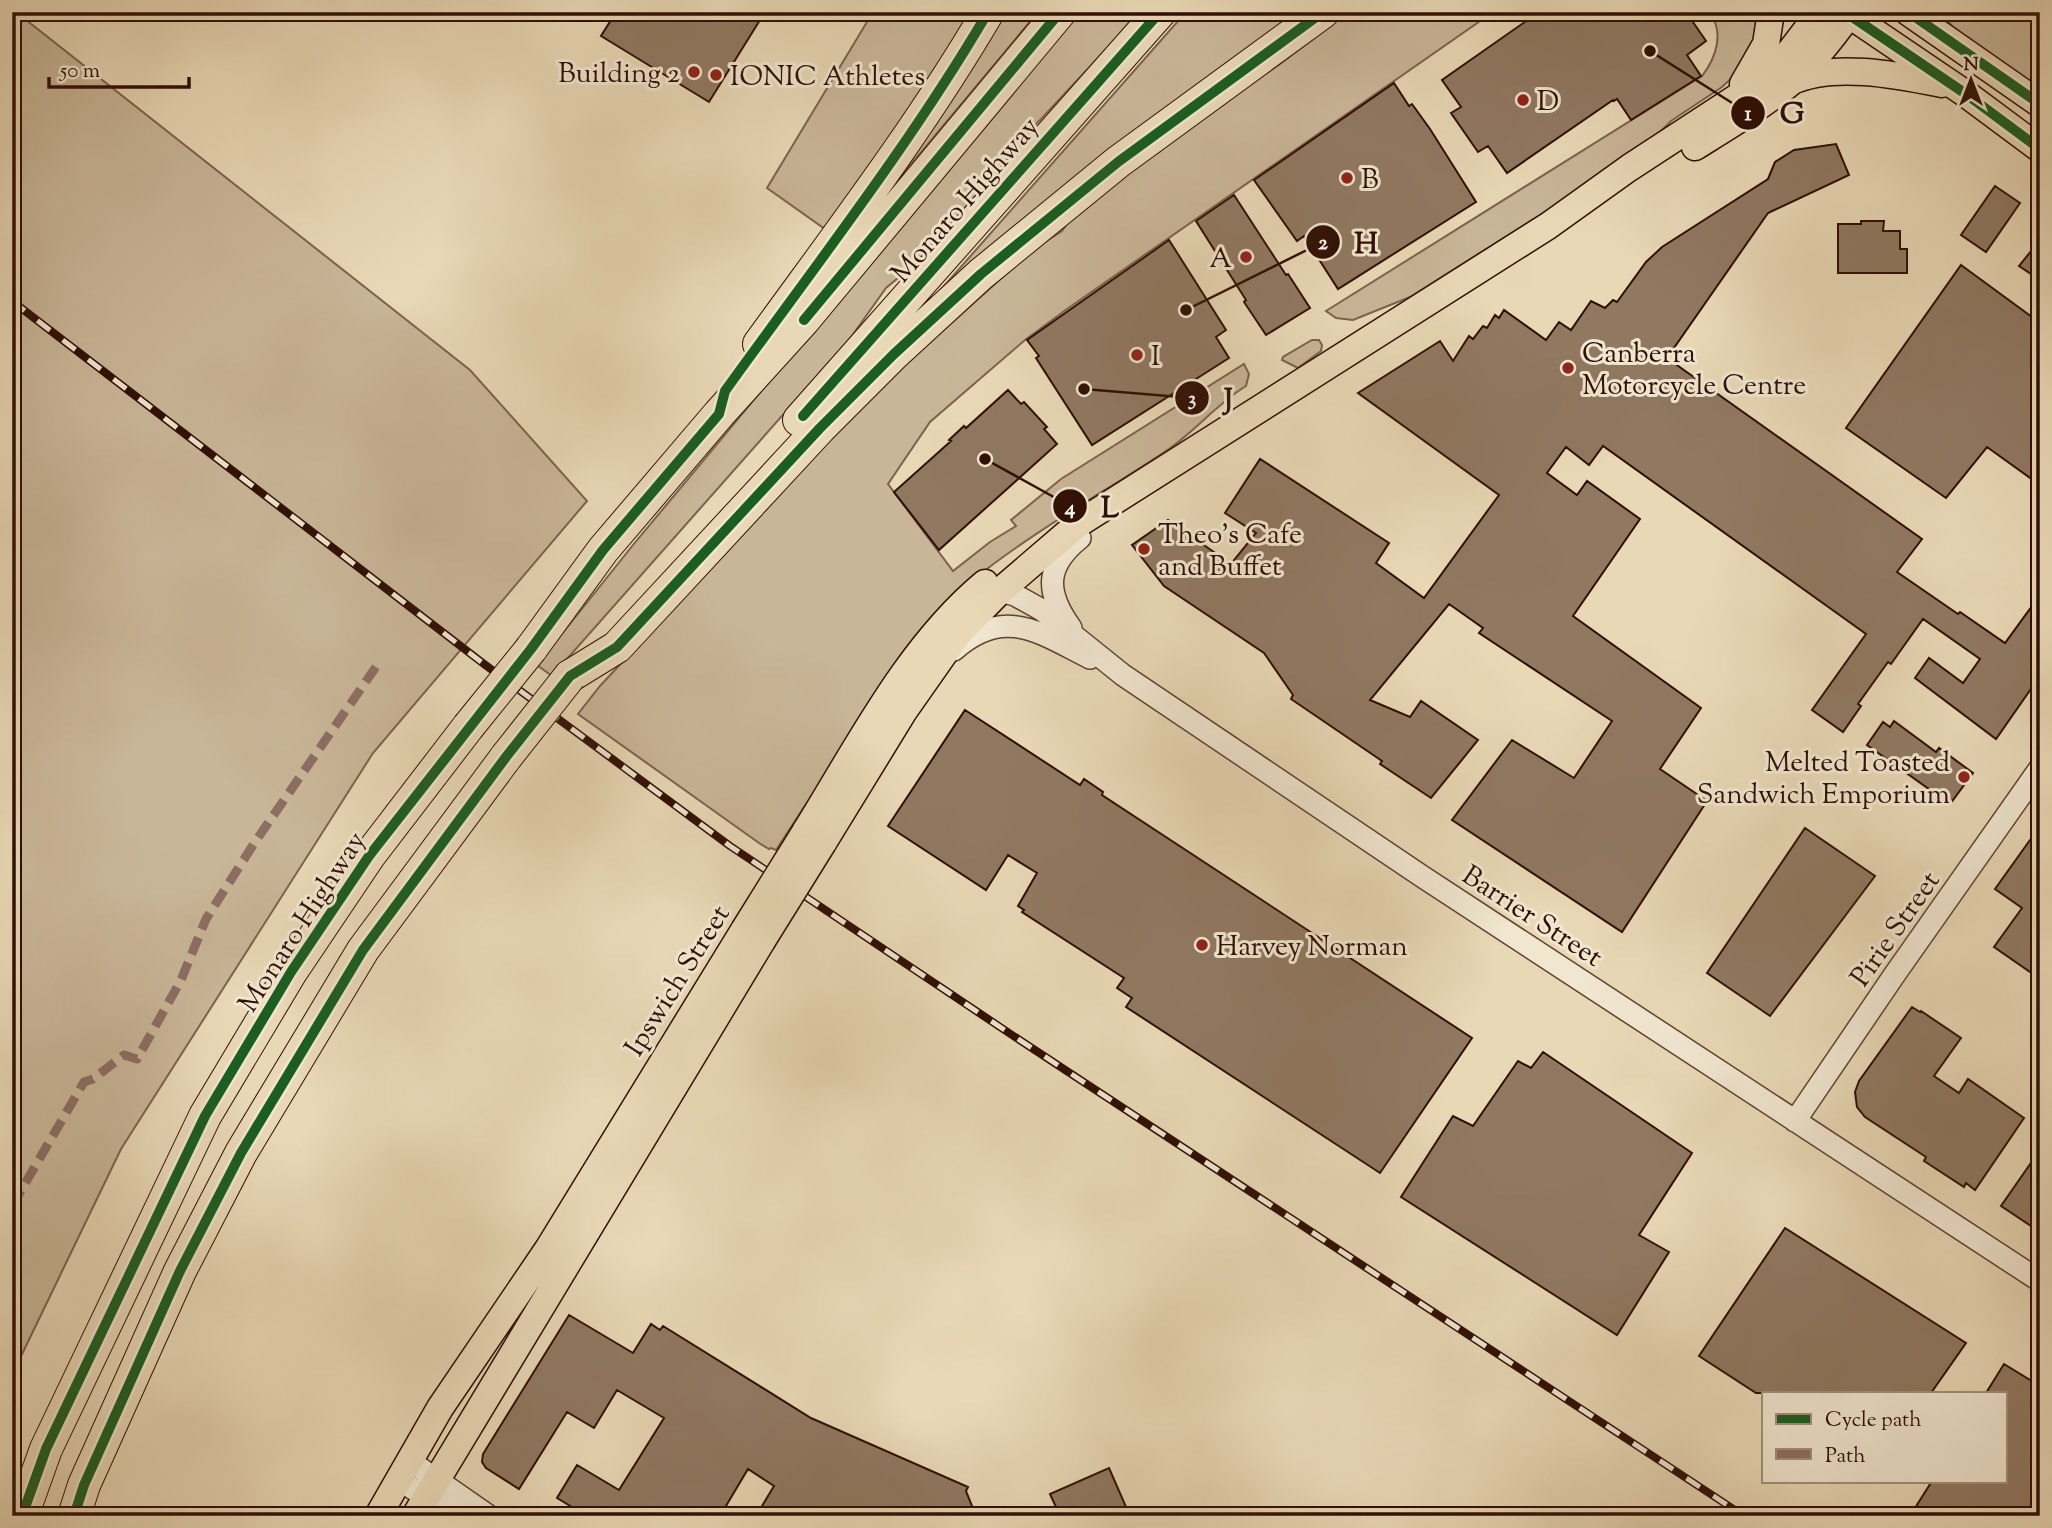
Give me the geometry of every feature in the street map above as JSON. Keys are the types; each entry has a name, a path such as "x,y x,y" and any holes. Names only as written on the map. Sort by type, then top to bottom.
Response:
{"highway":[{"path":"719,414 724,391 897,154 988,12"},
{"name":"Monaro Highway","path":"22,1516 46,1449 205,1116 291,972 353,879 531,649 603,550 719,414 804,320 1060,12"},
{"name":"Monaro Highway","path":"74,1516 84,1485 180,1271 241,1153 363,950 506,757 570,676 1160,12"},
{"path":"570,676 617,647 820,428 894,354 981,274 1118,162 1323,12"}],"main road":[{"path":"1732,101 1762,53 1768,36 1771,12"},
{"name":"Ipswich Street","path":"427,1497 569,1237 814,837 904,673 933,634 957,608 1016,559 1078,524 1548,226 1629,168 1756,85 1785,58 1820,12"},
{"path":"1848,13 2040,149"},
{"name":"Ipswich Street","path":"1548,226 1646,177 1756,108 1790,82 1821,51 1848,13"},
{"path":"1918,16 2040,104"},
{"path":"1790,82 1810,75 1850,73 1894,75 1954,86"},
{"name":"Ipswich Street","path":"814,837 958,634 1000,591 1078,524"},
{"path":"957,608 984,593 1000,591"},
{"name":"Ipswich Street","path":"378,1516 440,1408 569,1237"}],"street":[{"path":"1076,636 1055,599 1055,567 1064,551 1081,538 1111,502"},
{"name":"Barrier Street","path":"1000,591 1031,603 1123,675 1423,877 2040,1281"},
{"path":"921,685 963,642 982,630 1006,625 1029,628 1123,675"},
{"name":"Pirie Street","path":"1795,1121 2040,768"},
{"path":"405,1471 427,1497 457,1516"},
{"path":"427,1497 489,1516"}],"shaded area":[{"path":"12,12 16,12 470,370 587,501 373,753 121,1149 12,1375"},
{"path":"873,12 972,12 910,112 825,229 767,188"},
{"path":"996,12 1038,12 863,222"},
{"path":"1077,12 1141,12 1011,151 1013,154 916,263 886,288 849,340 552,676 537,665 633,545"},
{"path":"1186,12 1308,12 937,294"},
{"path":"1349,12 1493,12 1067,309 1025,340 930,422 888,484 953,571 1016,526 1011,520 1061,479 1244,364 1249,374 1246,386 1174,445 1043,530 974,579 804,807 776,850 759,843 578,714 600,686 890,378 1034,249 1062,231 1074,214 1203,116 1280,64"},
{"path":"1709,12 1764,12 1748,63 1722,87 1671,121 1647,145 1618,166 1410,297 1353,320 1336,318 1326,311 1702,76 1715,53 1718,36"},
{"path":"1941,12 2040,12 2040,92 1956,31"},
{"path":"1312,340 1319,340 1321,351 1298,368 1282,360 1283,357"}],"building":[{"name":"Building 2","path":"616,12 765,12 709,102 601,36"},
{"path":"1539,12 1686,12 1706,41 1687,55 1701,76 1631,120 1617,99 1613,100 1507,173 1488,146 1478,152 1451,113 1461,107 1442,80"},
{"path":"1394,83 1409,106 1412,104 1430,129 1476,202 1338,289 1304,236 1297,241 1254,180"},
{"path":"1836,144 1849,175 1768,213 1667,358 1922,539 1897,572 1958,614 1960,612 2005,643 2040,595 2040,676 1996,739 1915,678 1929,658 1963,683 1980,659 1923,619 1858,704 1861,706 1843,732 1812,710 1866,634 1603,446 1589,465 1566,447 1547,473 1577,495 1587,481 1640,519 1573,616 1701,708 1660,769 1707,801 1622,932 1452,820 1512,740 1574,778 1612,721 1479,633 1483,628 1449,604 1370,700 1410,717 1421,701 1478,740 1431,798 1291,699 1293,695 1264,653 1164,586 1132,545 1168,520 1231,564 1256,533 1225,513 1260,459 1389,543 1376,563 1424,598 1499,495 1358,393 1440,341 1453,361 1469,336 1473,339 1483,326 1487,328 1495,315 1499,318 1504,310 1546,340 1559,322 1571,330 1591,301 1605,308 1613,300 1617,302 1646,262 1662,247 1768,179 1775,162 1794,150"},
{"path":"1995,186 2020,203 1986,252 1961,235"},
{"path":"1234,195 1310,308 1266,335 1196,221"},
{"path":"1861,221 1884,221 1883,231 1900,231 1900,249 1907,249 1907,273 1838,273 1838,224 1861,224"},
{"path":"1169,240 1226,330 1216,337 1229,358 1092,445 1027,340"},
{"path":"2040,240 2040,280 2019,266"},
{"path":"1961,265 2040,323 2040,485 1987,447 1946,498 1846,428"},
{"path":"1008,390 1021,404 1024,402 1047,427 1044,429 1057,444 939,550 894,492 964,426 966,428"},
{"name":"Harvey Norman","path":"965,710 1080,785 1084,779 1103,792 1102,795 1472,1038 1380,1173 1126,1007 1132,998 1117,988 1124,978 1022,912 1024,910 1018,906 1037,873 1008,855 986,890 888,826"},
{"path":"1894,721 1936,752 1939,748 1973,773 1950,804 1867,745 1883,722 1890,727"},
{"path":"1805,828 1875,876 1770,1016 1707,973"},
{"path":"2030,840 2040,846 2040,979 1994,947 2022,908 1995,889"},
{"path":"1912,1007 1961,1038 1934,1076 1959,1093 1968,1079 2024,1118 1975,1190 1966,1183 1964,1187 1924,1161 1926,1157 1865,1117 1857,1107 1855,1092 1859,1081"},
{"path":"1543,1052 1692,1153 1639,1235 1669,1252 1617,1335 1401,1197 1453,1116 1473,1126 1518,1061 1531,1068"},
{"path":"2040,1150 2040,1232 2001,1206"},
{"path":"1785,1228 1966,1343 1932,1392 1756,1393 1699,1356"},
{"path":"569,1315 633,1353 651,1324 660,1330 663,1326 811,1418 968,1487 966,1491 976,1516 756,1516 774,1486 748,1469 720,1516 587,1516 557,1498 577,1465 619,1490 664,1418 617,1390 594,1428 567,1412 519,1489 486,1468 482,1462 483,1454"},
{"path":"2004,1364 2040,1386 2040,1516 1910,1516 1931,1482 2007,1482 2007,1392 1987,1392"},
{"path":"1109,1468 1130,1516 1060,1516 1050,1494"}],"railway":[{"path":"12,301 484,664 730,846 1012,1035 1744,1516"}],"marked path":[{"path":"12,1206 84,1082 93,1079 124,1055 137,1059 181,980 206,919 255,842 380,661"}],"cycle path":[{"path":"22,1516 46,1449 205,1116 291,972 369,856 531,649 603,550 719,414 725,391 927,110 988,12"},
{"path":"804,320 1060,12"},
{"path":"803,416 1160,12"},
{"path":"74,1516 84,1485 180,1271 241,1153 363,950 506,757 570,676 617,647 820,428 894,354 981,274 1118,162 1323,12"},
{"path":"1845,12 1966,94 2040,149"},
{"path":"1908,12 2040,104"}],"place":[{"name":"G","path":"1650,51"},
{"name":"Building 2","path":"694,72"},
{"name":"IONIC Athletes","path":"716,75"},
{"name":"D","path":"1523,100"},
{"name":"B","path":"1347,178"},
{"name":"A","path":"1246,257"},
{"name":"H","path":"1186,310"},
{"name":"I","path":"1137,355"},
{"name":"Canberra Motorcycle Centre","path":"1568,368"},
{"name":"J","path":"1084,389"},
{"name":"L","path":"985,459"},
{"name":"Theo's Cafe and Buffet","path":"1144,549"},
{"name":"Melted Toasted Sandwich Emporium","path":"1964,777"},
{"name":"Harvey Norman","path":"1202,945"}]}
